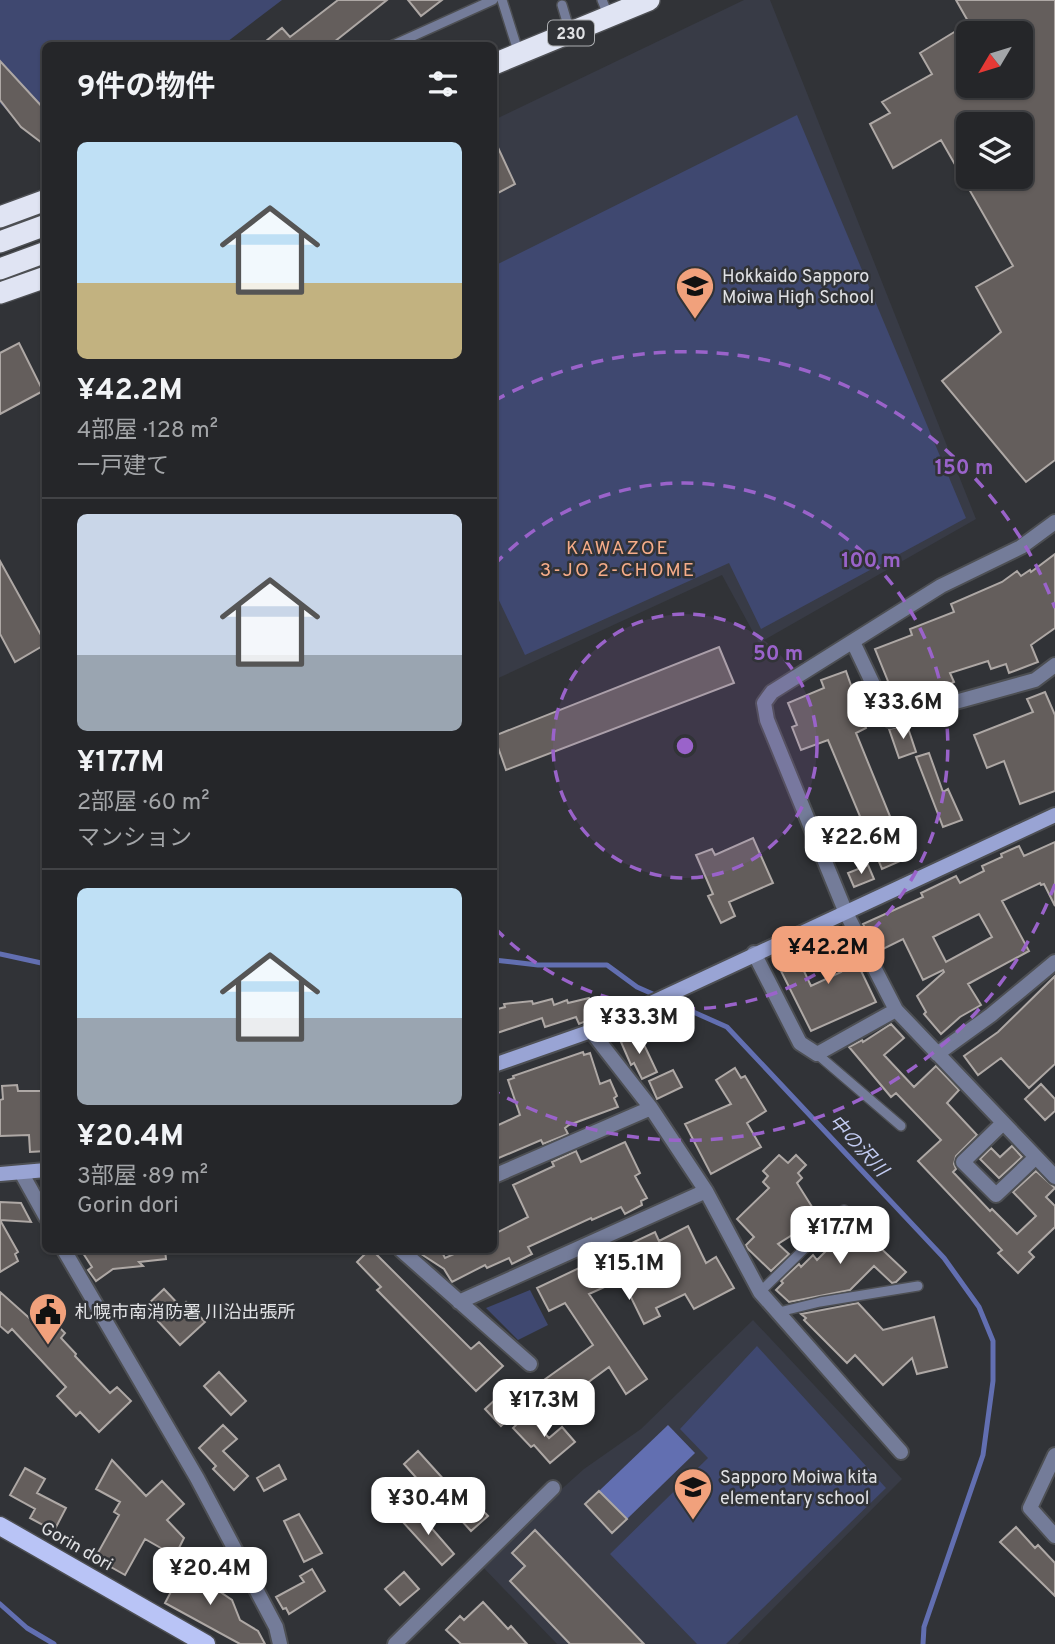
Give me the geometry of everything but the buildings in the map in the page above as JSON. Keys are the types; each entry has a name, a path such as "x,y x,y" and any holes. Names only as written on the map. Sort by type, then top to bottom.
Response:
{"highway":[{"name":"230","path":"497,63 570,33 606,9 649,0"},
{"path":"0,217 42,201"},
{"path":"0,242 42,226"},
{"path":"0,269 42,253"},
{"path":"0,293 42,282"}],"main road":[{"name":"Gorin dori","path":"0,1526 206,1644"}],"street":[{"path":"1055,522 1021,547 941,586 772,692 764,703 767,720 846,913 896,1010 1055,1177"},
{"path":"853,642 890,720 1035,680 1055,665"},
{"path":"497,1064 591,1031 754,953 1055,816"},
{"path":"754,953 800,1043 817,1054 896,1010"},
{"path":"937,1054 991,1015 1055,962"},
{"path":"591,1031 650,1108 706,1191 760,1292 901,1452"},
{"path":"497,1174 650,1108"},
{"path":"1003,1123 963,1162 996,1195 1035,1157"},
{"path":"0,1174 42,1171"},
{"path":"22,1174 42,1210"},
{"path":"459,1302 706,1191"},
{"path":"66,1253 197,1478 276,1628 280,1644"},
{"path":"404,1253 530,1364"},
{"path":"1055,1455 1030,1508 1055,1536"},
{"path":"395,1644 553,1488"}],"lane":[{"path":"400,42 493,0"},
{"path":"502,0 519,54"},
{"path":"562,5 570,33"},
{"path":"817,1054 901,1126"},
{"path":"760,1292 844,1210"},
{"path":"779,1312 820,1302 918,1286"}],"shaded area":[{"path":"0,0 282,0 227,42 42,42 42,144 0,103"},
{"name":"Hokkaido Sapporo Moiwa High School","path":"744,0 770,0 976,519 759,643 722,575 497,679 497,119"},
{"name":"Hokkaido Sapporo Moiwa High School","path":"797,115 966,518 761,629 729,563 525,655 497,596 497,265"},
{"path":"530,1290 548,1325 518,1340 486,1308"},
{"name":"Sapporo Moiwa kita elementary school","path":"753,1320 902,1479 738,1644 557,1644 479,1563 584,1469 641,1429"},
{"path":"757,1346 886,1488 726,1644 697,1644 610,1554 708,1458 680,1429"},
{"path":"668,1425 695,1453 627,1519 599,1491"}],"waterway":[{"name":"中の沢川","path":"0,954 42,963"},
{"name":"中の沢川","path":"497,960 538,965 607,965 637,987 727,1027 944,1258 979,1307 993,1341 993,1381 983,1455 924,1627 923,1644"},
{"path":"0,1604 27,1628 54,1644"}],"place":[{"name":"Hokkaido Sapporo Moiwa High School","path":"695,320"},
{"name":"札幌市南消防署 川沿出張所","path":"48,1346"},
{"name":"Sapporo Moiwa kita elementary school","path":"693,1521"}],"district":[{"name":"KAWAZOE 3-JO 2-CHOME","path":"618,558"}]}
